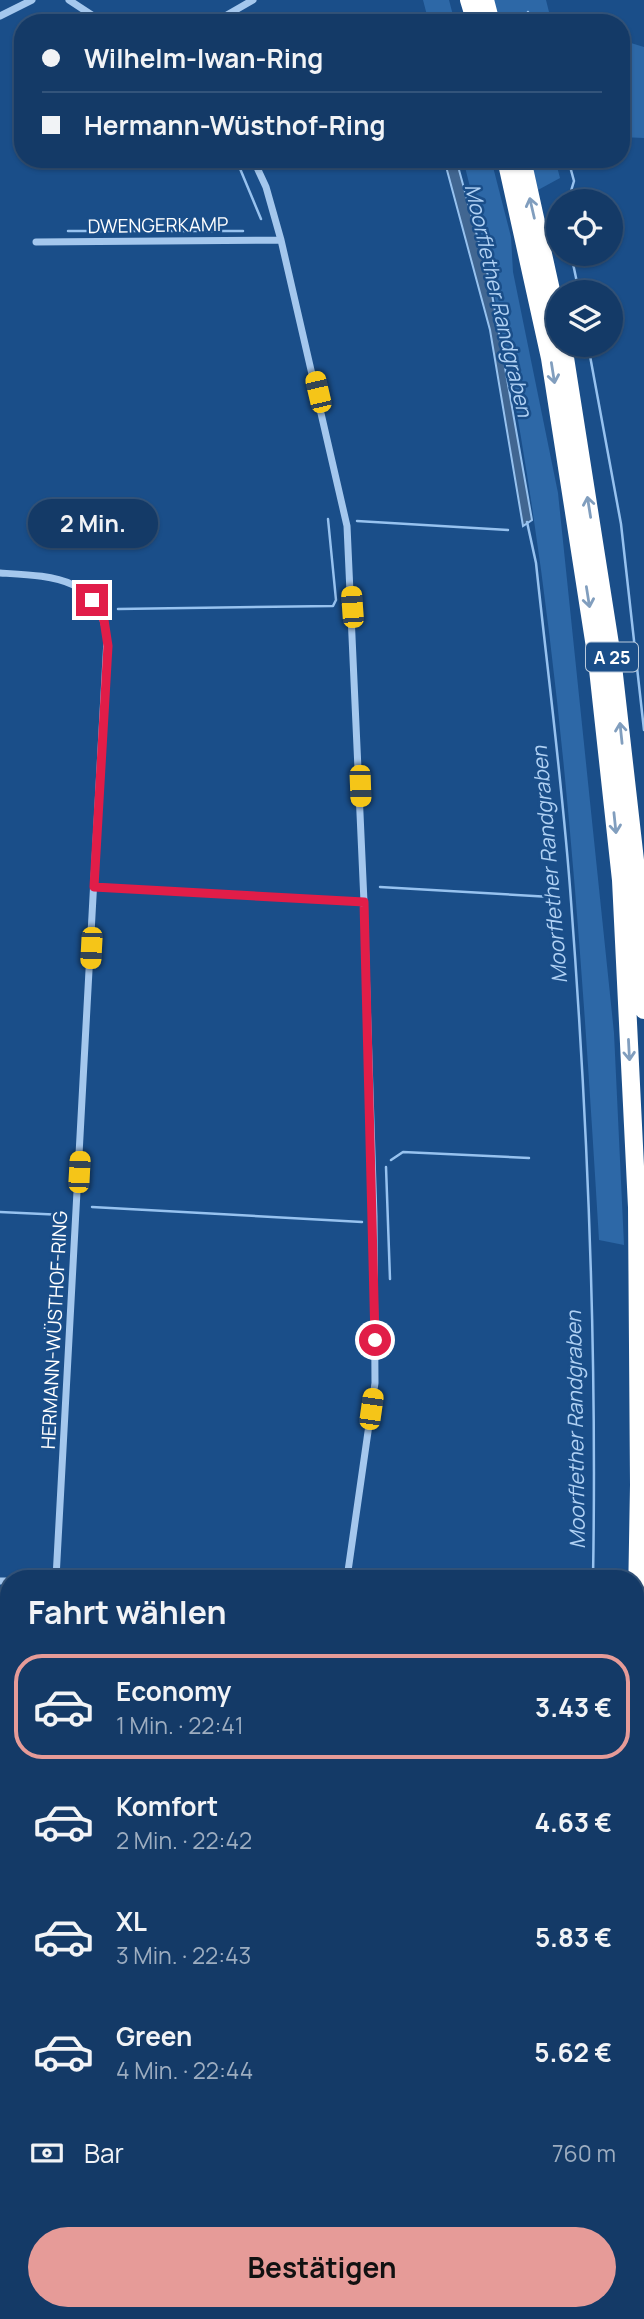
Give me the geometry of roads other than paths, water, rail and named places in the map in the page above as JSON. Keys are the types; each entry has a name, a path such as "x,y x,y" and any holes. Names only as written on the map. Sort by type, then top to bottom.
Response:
{"highway":[{"path":"475,12 485,0"},
{"name":"A 25","path":"508,168 551,358 597,660 621,880 637,1207 638,1570"},
{"path":"524,168 549,280"},
{"name":"A 25","path":"566,357 612,657 637,878 644,1010"}],"street":[{"path":"0,16 32,0"},
{"path":"69,0 90,14"},
{"path":"227,14 253,0"},
{"path":"257,168 266,187 281,240 347,526 364,902 374,1216 375,1383 348,1570"},
{"name":"DWENGERKAMP","path":"36,242 281,240"},
{"name":"HERMANN-WÜSTHOF-RING","path":"0,573 43,576 67,581 86,593 104,620 108,646 56,1570"},
{"path":"94,887 364,902"}],"waterway":[{"path":"240,168 261,219"},
{"path":"570,168 574,181 572,189"},
{"path":"68,231 243,231"},
{"path":"574,266 576,280"},
{"path":"590,357 621,524 644,730"},
{"path":"118,609 333,606 336,600 328,519"},
{"path":"357,521 508,530"},
{"name":"Moorflether Randgraben","path":"527,522 536,563 560,774 577,985 592,1324 593,1570"},
{"path":"380,887 551,897"},
{"path":"391,1160 403,1152 529,1158"},
{"path":"386,1167 390,1279"},
{"path":"92,1207 362,1222"},
{"path":"0,1212 64,1215"}]}
